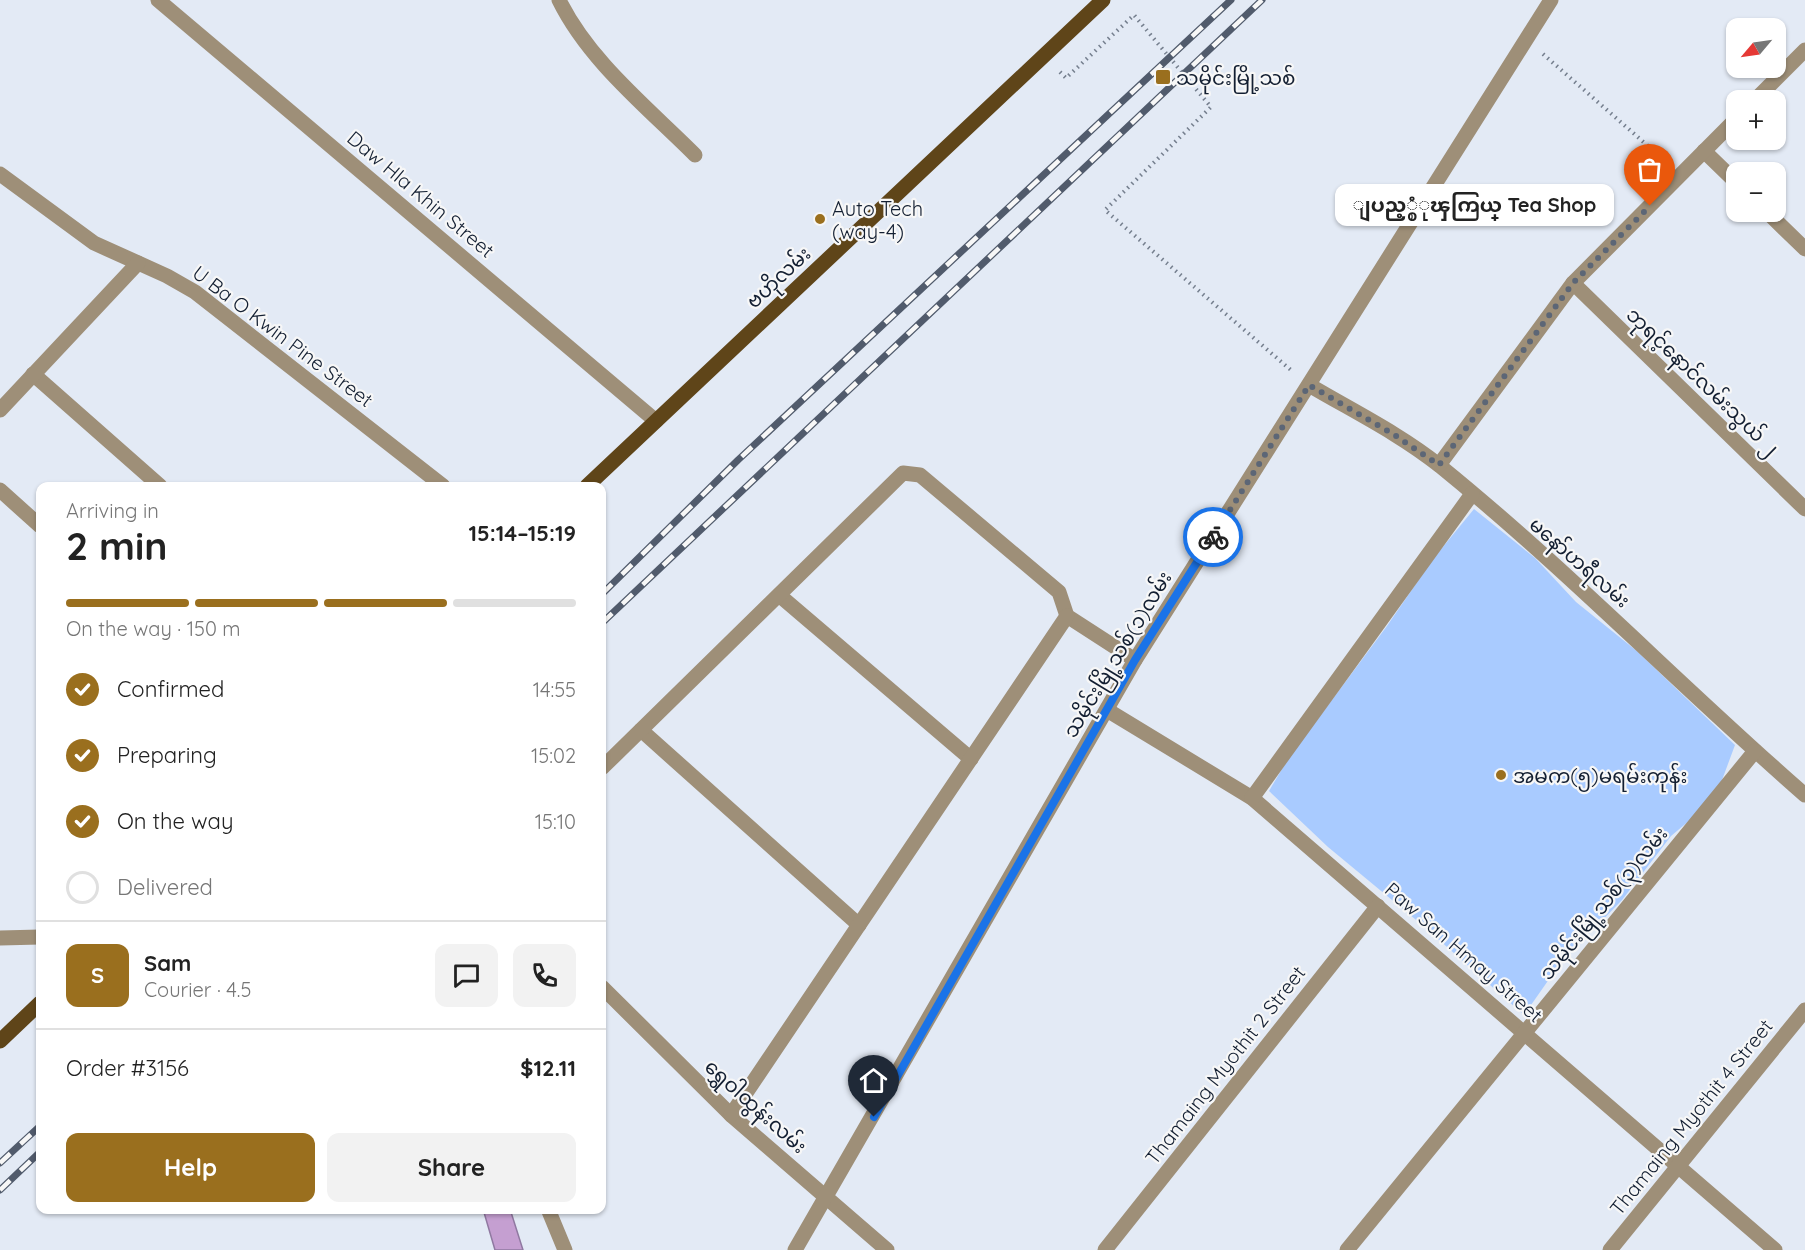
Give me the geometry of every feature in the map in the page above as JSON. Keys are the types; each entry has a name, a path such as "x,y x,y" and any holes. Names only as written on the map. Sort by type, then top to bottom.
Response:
{"main road":[{"name":"ဗဟိုလမ်း","path":"591,482 1103,0"},
{"path":"0,1041 36,1007"}],"street":[{"name":"Daw Hla Khin Street","path":"158,0 656,421"},
{"path":"559,0 570,24 609,69 694,155"},
{"name":"သမိုင်းမြို့သစ်(၁)လမ်း","path":"795,1250 1135,660 1551,0"},
{"path":"1765,90 1805,50"},
{"path":"1439,465 1573,283 1726,129"},
{"path":"1704,151 1726,172"},
{"name":"U Ba O Kwin Pine Street","path":"0,174 94,243 167,276 195,292 438,482"},
{"path":"1777,222 1805,249"},
{"path":"0,410 138,263"},
{"name":"ဘုရင့်နောင်လမ်းသွယ် ၂","path":"1573,283 1805,509"},
{"path":"33,374 155,482"},
{"name":"မနော်ဟရီလမ်း","path":"1309,385 1393,434 1439,465 1654,655 1805,795"},
{"path":"606,764 903,473 912,472 920,475 1059,592 1067,616 1135,660"},
{"path":"0,490 36,522"},
{"path":"1252,798 1472,494"},
{"path":"779,595 970,759"},
{"path":"731,1115 1067,616"},
{"name":"Paw San Hmay Street","path":"1107,710 1252,798 1775,1250"},
{"path":"641,730 859,925"},
{"name":"သမိုင်းမြို့သစ်(၃)လမ်း","path":"1347,1250 1755,751"},
{"name":"Thamaing Myothit 2 Street","path":"1105,1250 1378,906"},
{"path":"0,938 36,938"},
{"name":"ရွှေဝါထွန်းလမ်း","path":"606,991 731,1115 887,1250"},
{"name":"Thamaing Myothit 4 Street","path":"1610,1250 1805,1010"},
{"path":"550,1214 565,1250"}],"path":[{"path":"1045,53 1066,78 1134,15 1211,107 1105,210 1309,385"},
{"path":"1527,40 1681,175"}],"shaded area":[{"path":"484,1214 512,1214 523,1250 495,1250"}],"building":[{"name":"အမက(၅)မရမ်းကုန်း","path":"1474,509 1535,558 1576,602 1638,652 1735,745 1715,799 1671,836 1622,900 1559,965 1524,1015 1421,924 1328,847 1269,791 1288,759 1387,626 1433,559"}],"railway":[{"path":"606,590 738,460 1231,0"},
{"path":"606,619 1262,0"},
{"path":"0,1163 36,1130"},
{"path":"0,1190 36,1156"}],"way so far":[{"path":"1213,537 1309,385 1393,434 1439,465 1573,283 1650,206"}],"place":[{"name":"သမိုင်းမြို့သစ်","path":"1163,77"},
{"name":"ျပည့္စံုၾကြယ္ Tea Shop","path":"1650,206"},
{"name":"Auto Tech (way-4)","path":"820,219"},
{"name":"အမက(၅)မရမ်းကုန်း","path":"1501,775"}],"route":[{"path":"874,1117 1135,660 1213,537"}]}
